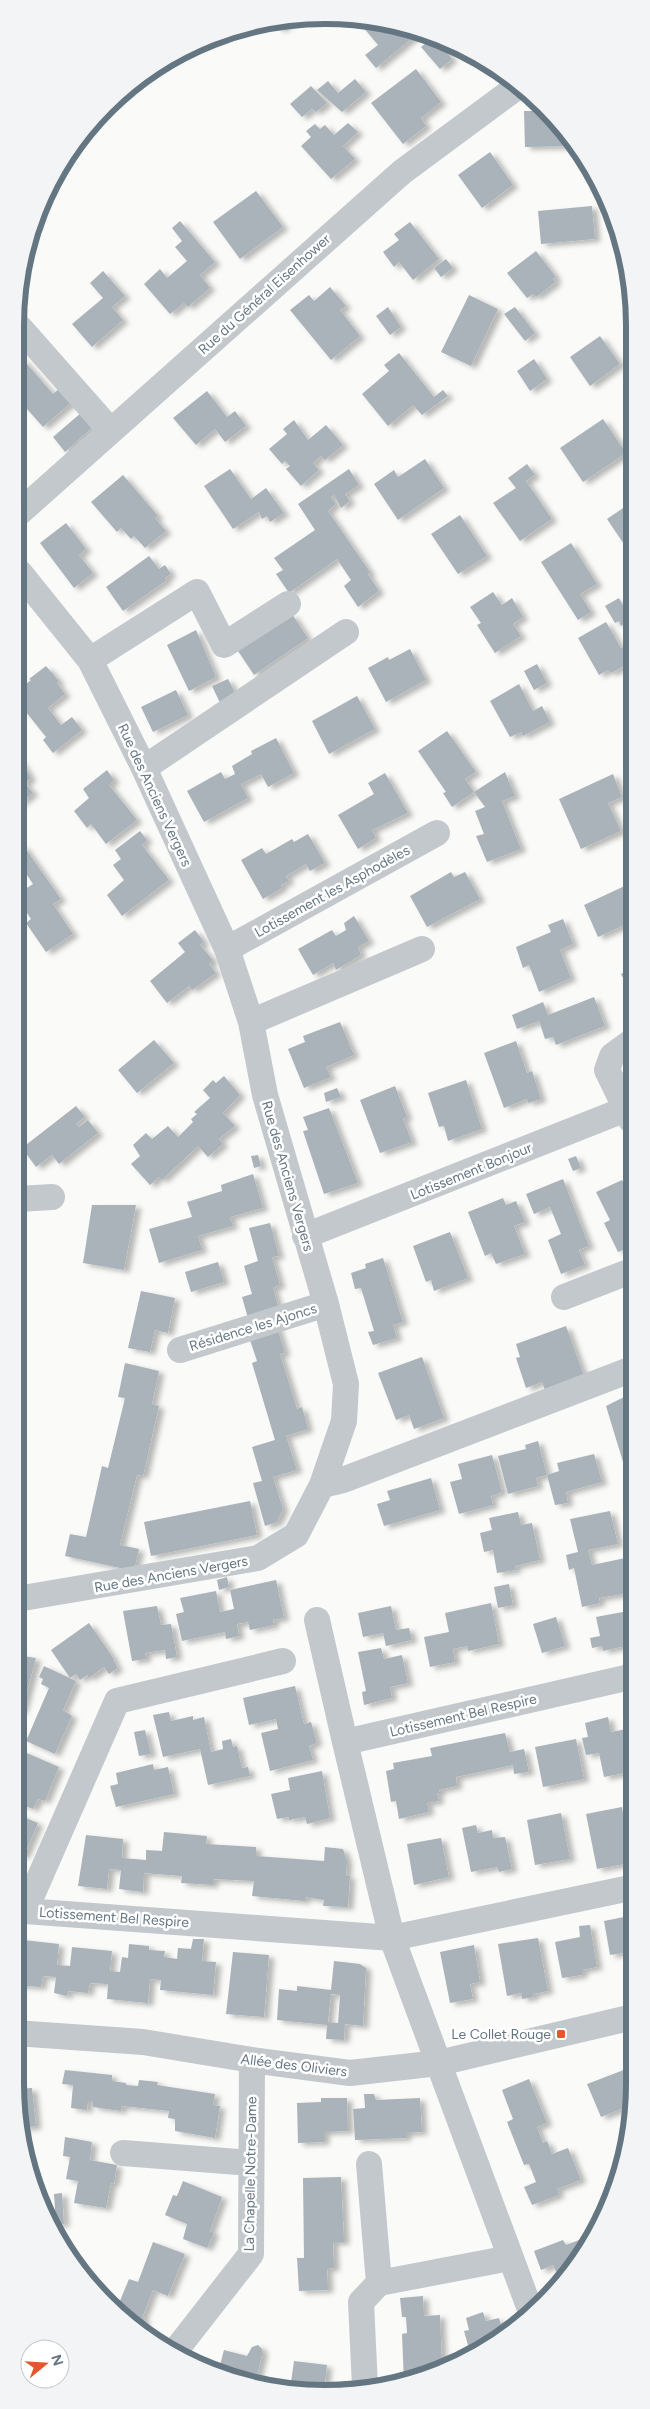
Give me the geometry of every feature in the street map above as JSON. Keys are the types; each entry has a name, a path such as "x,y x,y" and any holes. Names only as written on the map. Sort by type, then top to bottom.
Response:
{"street":[{"name":"Rue du Général Eisenhower","path":"24,508 402,172 513,90"},
{"path":"24,332 111,431"},
{"name":"Rue des Anciens Vergers","path":"24,577 90,660 144,768 227,948 251,1022 266,1095 326,1304 346,1384 344,1421 322,1485 296,1535 258,1558 24,1598"},
{"path":"90,660 197,592 224,645 288,604"},
{"path":"144,768 346,632"},
{"name":"Lotissement les Asphodèles","path":"227,948 437,833"},
{"path":"251,1022 422,949"},
{"path":"626,1046 612,1056 607,1070 626,1111"},
{"name":"Lotissement Bonjour","path":"305,1236 626,1116"},
{"path":"24,1199 52,1197"},
{"path":"564,1297 626,1273"},
{"name":"Résidence les Ajoncs","path":"180,1350 326,1304"},
{"path":"322,1485 343,1480 626,1372"},
{"path":"317,1620 392,1938 529,2306"},
{"name":"Lotissement Bel Respire","path":"283,1661 117,1701 25,1911 392,1938 626,1889"},
{"name":"Lotissement Bel Respire","path":"345,1742 626,1678"},
{"name":"Allée des Oliviers","path":"24,2034 143,2042 350,2074 439,2062 626,2019"},
{"name":"La Chapelle Notre-Dame","path":"178,2347 251,2254 252,2060"},
{"path":"123,2152 251,2163"},
{"path":"369,2164 379,2283"},
{"path":"365,2383 361,2302 379,2283 510,2258"}],"building":[{"path":"362,26 413,37 376,68 365,55 378,45"},
{"path":"427,42 444,49 452,59 440,69 421,47"},
{"path":"416,69 441,102 421,118 426,126 403,144 371,103"},
{"path":"355,79 366,92 342,112 317,90 328,81 338,93"},
{"path":"311,86 327,103 316,112 312,109 302,117 290,104"},
{"path":"524,111 537,111 567,146 525,147"},
{"path":"348,123 358,132 343,146 355,159 331,179 301,146 311,137 306,131 315,124 320,129 325,125 334,135"},
{"path":"490,152 513,185 482,208 458,175"},
{"path":"256,191 283,227 240,259 213,222"},
{"path":"592,206 595,239 541,244 538,211"},
{"path":"180,221 215,262 200,275 210,288 188,307 184,303 170,314 144,284 160,269 167,278 187,261 175,247 182,241 172,228"},
{"path":"410,222 439,259 413,280 399,262 394,267 383,252 399,240 394,234"},
{"path":"536,251 556,277 553,279 556,282 536,297 533,294 527,298 507,273"},
{"path":"446,259 453,268 441,277 434,268"},
{"path":"103,271 125,296 112,307 123,320 92,347 72,324 103,298 90,283"},
{"path":"330,287 346,306 340,310 360,336 331,360 290,310 309,295 314,301"},
{"path":"469,295 498,309 471,366 441,352"},
{"path":"388,307 401,327 390,335 376,316"},
{"path":"515,307 535,333 525,341 504,314"},
{"path":"600,336 620,364 590,386 570,357"},
{"path":"399,353 434,397 443,390 448,396 422,415 413,405 388,426 362,394 389,371 384,365"},
{"path":"534,359 547,379 530,391 517,371"},
{"path":"24,360 53,394 61,387 73,401 43,427 24,406"},
{"path":"207,391 227,417 235,411 246,426 225,442 215,429 196,445 173,418"},
{"path":"82,412 94,426 65,452 53,437"},
{"path":"603,419 626,453 583,482 560,448"},
{"path":"294,420 308,440 326,425 343,445 325,460 321,456 313,463 319,470 301,486 286,469 290,466 285,461 282,464 269,449 287,434 283,429"},
{"path":"425,459 444,488 398,520 374,484 394,470 398,477"},
{"path":"527,464 535,475 526,481 552,519 520,541 493,503 516,488 508,478"},
{"path":"230,469 251,499 266,488 284,513 270,522 267,516 262,519 259,512 233,529 204,486"},
{"path":"349,469 359,485 345,494 350,501 341,508 334,495 331,497 336,504 328,511 370,572 368,574 379,591 358,607 344,586 351,580 337,559 289,593 276,574 283,570 274,558 315,530 298,504"},
{"path":"123,475 158,516 155,518 166,531 145,548 134,536 131,539 121,528 117,532 91,502"},
{"path":"626,506 626,547 607,519"},
{"path":"460,515 487,556 458,574 431,534"},
{"path":"66,523 86,549 79,555 93,573 74,588 40,543"},
{"path":"571,543 597,584 580,594 591,612 578,620 541,562"},
{"path":"149,556 159,569 165,565 171,574 165,578 167,580 123,611 106,587"},
{"path":"493,592 502,605 512,598 523,617 513,624 521,636 495,653 477,625 481,623 470,607"},
{"path":"619,598 626,611 626,623 621,626 619,621 615,623 605,606"},
{"path":"292,614 308,638 254,675 234,645"},
{"path":"606,622 621,648 626,645 626,665 611,673 608,670 599,675 578,638"},
{"path":"196,630 216,677 189,691 167,645"},
{"path":"410,649 426,680 386,702 368,668 388,657 389,660"},
{"path":"537,664 547,683 534,690 524,671"},
{"path":"46,666 59,681 57,683 65,694 48,708 61,725 72,717 82,730 53,753 43,740 46,737 24,710 26,704 24,701 24,686 31,680 29,679"},
{"path":"228,679 237,697 222,707 212,686"},
{"path":"519,684 533,711 542,706 550,722 523,736 521,732 510,737 490,701"},
{"path":"176,690 188,715 153,732 141,707"},
{"path":"357,696 375,729 329,754 312,721"},
{"path":"447,731 476,772 465,779 474,792 452,807 443,793 446,792 418,751"},
{"path":"276,738 294,773 268,787 261,774 241,784 248,798 204,822 187,791 221,772 225,779 235,774 232,766 252,754 251,751"},
{"path":"24,766 31,778 25,783 33,793 24,800"},
{"path":"107,770 114,780 109,785 137,820 106,844 91,824 87,828 74,811 89,798 83,789"},
{"path":"505,772 515,796 502,801 521,849 487,862 476,836 484,834 475,811 485,807 474,792"},
{"path":"385,773 408,813 372,830 376,838 358,849 338,815 374,794 368,783"},
{"path":"613,774 622,797 608,803 621,831 581,849 559,799"},
{"path":"140,831 147,840 142,845 169,880 122,916 107,895 124,880 113,865 121,859 115,850"},
{"path":"308,834 325,863 310,871 306,864 286,876 289,881 281,885 282,888 263,899 241,860 262,848 266,854 292,839 294,842"},
{"path":"24,846 61,899 53,904 73,934 46,952 26,923 31,919 24,908 24,890 33,884 24,870"},
{"path":"451,872 454,877 465,872 480,899 427,927 410,896"},
{"path":"626,885 626,924 598,937 584,905"},
{"path":"354,916 369,941 358,947 361,955 336,970 333,963 313,975 298,949 332,930 336,936 346,930 344,923"},
{"path":"563,919 573,944 560,950 571,978 539,992 529,965 523,968 516,947 551,932 548,925"},
{"path":"195,930 204,942 200,945 213,960 209,964 216,973 192,990 189,986 167,1003 150,981 185,952 178,943"},
{"path":"626,971 626,984 621,974"},
{"path":"594,997 605,1026 556,1045 553,1037 545,1039 539,1021 517,1029 512,1015 543,1002 548,1015"},
{"path":"340,1022 354,1055 326,1067 331,1077 304,1088 288,1049 305,1042 303,1036"},
{"path":"154,1040 174,1063 137,1093 118,1070"},
{"path":"516,1041 527,1073 532,1071 541,1099 528,1103 527,1099 504,1108 484,1053"},
{"path":"224,1076 240,1095 223,1113 235,1126 219,1139 223,1144 208,1157 198,1146 162,1180 159,1177 150,1185 131,1164 140,1156 133,1145 146,1133 152,1139 168,1126 178,1137 193,1122 191,1119 197,1114 194,1112 210,1098 203,1090 213,1080 216,1083"},
{"path":"466,1080 482,1129 448,1141 444,1126 439,1127 428,1093"},
{"path":"395,1086 407,1117 403,1119 412,1142 380,1153 360,1100"},
{"path":"337,1088 341,1097 326,1102 324,1093"},
{"path":"76,1106 85,1117 76,1124 79,1127 88,1120 98,1133 59,1164 52,1155 36,1167 24,1151 24,1146"},
{"path":"329,1108 358,1183 324,1194 303,1131 308,1130 303,1117"},
{"path":"258,1155 261,1166 254,1168 251,1156"},
{"path":"576,1156 581,1168 573,1171 568,1159"},
{"path":"253,1174 263,1208 230,1217 233,1226 198,1236 202,1250 159,1263 149,1229 192,1217 187,1202 222,1191 221,1185"},
{"path":"563,1179 589,1246 579,1250 585,1265 561,1274 548,1240 561,1234 550,1207 534,1214 526,1194"},
{"path":"622,1180 626,1188 626,1249 618,1252 604,1223 610,1220 596,1192"},
{"path":"503,1198 506,1205 516,1201 525,1222 514,1226 525,1254 496,1264 491,1253 485,1256 468,1212"},
{"path":"92,1205 136,1205 124,1270 83,1263"},
{"path":"270,1223 279,1256 272,1257 280,1285 273,1288 279,1309 272,1311 285,1353 280,1354 297,1409 302,1407 308,1429 286,1436 297,1470 273,1477 283,1509 277,1522 265,1526 253,1483 262,1481 252,1447 275,1440 252,1363 257,1361 248,1334 248,1318 242,1297 252,1294 244,1266 258,1261 249,1228"},
{"path":"450,1232 468,1278 434,1291 431,1280 426,1282 413,1246"},
{"path":"383,1258 403,1322 393,1325 397,1338 373,1345 368,1332 374,1331 361,1288 355,1289 351,1273 366,1268 365,1264"},
{"path":"218,1262 224,1282 191,1292 185,1272"},
{"path":"141,1291 175,1298 168,1333 155,1330 150,1352 128,1348"},
{"path":"566,1326 585,1379 546,1393 542,1382 526,1388 516,1358 520,1357 516,1344"},
{"path":"422,1357 444,1418 414,1429 409,1415 396,1420 378,1373"},
{"path":"125,1363 159,1371 152,1404 159,1406 143,1476 137,1475 120,1545 139,1549 134,1571 65,1556 70,1534 86,1537 102,1466 108,1468 125,1398 118,1397"},
{"path":"624,1397 626,1402 626,1472 606,1406"},
{"path":"538,1441 547,1475 536,1478 538,1486 508,1494 498,1456 526,1449 525,1445"},
{"path":"594,1454 602,1482 566,1492 568,1503 555,1505 547,1475 559,1471 557,1463"},
{"path":"492,1455 502,1492 491,1496 493,1505 459,1514 450,1482 462,1479 458,1464"},
{"path":"431,1478 440,1510 384,1526 377,1504 390,1500 387,1491"},
{"path":"626,1481 626,1494 623,1482"},
{"path":"250,1501 257,1535 151,1556 144,1522"},
{"path":"610,1511 618,1544 588,1550 592,1565 626,1558 626,1571 624,1572 626,1594 599,1598 600,1603 582,1607 574,1568 569,1570 566,1555 578,1552 570,1519"},
{"path":"518,1512 521,1525 532,1523 540,1560 515,1566 516,1570 497,1573 493,1550 484,1552 480,1533 492,1530 489,1518"},
{"path":"227,1577 229,1587 219,1590 217,1580"},
{"path":"276,1580 284,1618 273,1620 274,1625 250,1630 248,1622 237,1624 239,1636 226,1639 225,1632 182,1641 176,1614 184,1612 180,1598 216,1591 220,1612 234,1609 230,1590"},
{"path":"509,1584 513,1605 498,1608 494,1587"},
{"path":"491,1603 499,1644 468,1651 467,1646 453,1649 455,1662 430,1667 424,1637 449,1632 445,1613"},
{"path":"157,1606 161,1625 171,1624 177,1657 166,1659 165,1650 145,1653 146,1659 132,1661 123,1611"},
{"path":"391,1606 396,1630 409,1628 412,1640 386,1646 383,1633 363,1637 358,1613"},
{"path":"626,1611 626,1646 603,1651 602,1646 592,1648 590,1638 600,1636 596,1617"},
{"path":"556,1617 565,1646 542,1653 533,1624"},
{"path":"89,1623 114,1659 118,1668 109,1674 104,1667 89,1678 87,1675 80,1680 76,1674 70,1678 51,1650"},
{"path":"381,1648 384,1659 402,1655 408,1683 390,1687 392,1698 364,1705 362,1692 366,1691 358,1652"},
{"path":"24,1656 36,1658 24,1703"},
{"path":"44,1666 76,1681 63,1710 72,1716 55,1754 26,1741 49,1688 41,1684 43,1679 39,1677"},
{"path":"295,1686 304,1724 311,1722 317,1743 309,1746 313,1760 270,1771 261,1733 278,1729 276,1719 249,1725 243,1698"},
{"path":"169,1712 171,1721 193,1716 193,1720 204,1717 211,1752 223,1749 222,1741 231,1739 233,1747 237,1746 242,1768 248,1767 250,1776 208,1785 200,1749 163,1757 153,1715"},
{"path":"608,1717 611,1732 626,1729 626,1773 604,1777 599,1753 586,1755 582,1738 588,1737 585,1723"},
{"path":"145,1730 151,1754 139,1756 134,1732"},
{"path":"505,1733 510,1752 524,1749 529,1772 514,1774 513,1765 456,1777 457,1786 439,1790 440,1793 437,1793 439,1801 427,1803 429,1812 399,1819 396,1801 391,1802 386,1771 394,1769 393,1763 432,1756 430,1748"},
{"path":"576,1739 584,1779 543,1787 535,1747"},
{"path":"24,1752 59,1767 45,1801 38,1799 33,1809 24,1805"},
{"path":"153,1764 154,1770 168,1767 174,1794 116,1807 110,1786 118,1784 116,1773"},
{"path":"322,1771 330,1818 307,1824 305,1817 289,1820 289,1817 277,1819 271,1794 290,1790 288,1778"},
{"path":"622,1807 626,1835 626,1864 597,1869 586,1814"},
{"path":"561,1813 570,1859 535,1865 527,1820"},
{"path":"24,1817 38,1823 24,1856"},
{"path":"476,1825 478,1833 492,1830 493,1838 505,1837 512,1869 499,1872 497,1867 471,1872 462,1828"},
{"path":"164,1832 207,1836 206,1844 256,1847 256,1856 324,1861 325,1847 343,1849 347,1861 346,1876 350,1876 348,1907 323,1906 324,1900 305,1897 305,1901 252,1896 254,1881 213,1879 213,1885 181,1883 182,1876 144,1873 143,1892 119,1889 121,1870 109,1869 107,1889 78,1886 86,1835 123,1839 122,1858 146,1860 146,1850 162,1851"},
{"path":"441,1838 449,1877 414,1885 407,1844"},
{"path":"626,1917 626,1952 610,1955 604,1921"},
{"path":"590,1925 597,1967 582,1970 582,1975 562,1978 555,1942 580,1937 579,1926"},
{"path":"538,1938 548,1991 533,1994 534,1997 522,1999 521,1993 507,1996 498,1944"},
{"path":"193,1939 204,1939 202,1961 216,1962 213,1995 160,1990 161,1980 150,1979 148,2003 107,1999 108,1984 90,1983 88,1993 68,1991 67,1996 54,1993 56,1977 43,1976 41,1987 24,1986 24,1940 59,1944 57,1965 70,1966 72,1947 112,1951 110,1971 120,1972 122,1957 128,1958 129,1944 149,1946 149,1950 165,1951 164,1957 177,1959 178,1948 191,1949"},
{"path":"474,1945 480,1982 470,1984 473,1999 450,2003 440,1952"},
{"path":"233,1952 269,1955 264,2017 226,2014"},
{"path":"334,1961 360,1964 366,1968 363,2026 345,2024 344,2040 326,2039 327,2025 277,2020 279,1989 297,1991 297,1986 331,1990","holes":["331,1994 340,1995 338,2023 328,2022"]},
{"path":"626,2069 626,2107 601,2117 587,2084"},
{"path":"65,2070 112,2075 112,2081 126,2083 126,2085 138,2086 139,2080 158,2082 157,2085 215,2094 213,2105 220,2106 215,2138 175,2131 175,2119 168,2118 169,2111 122,2106 121,2111 93,2107 93,2101 88,2101 87,2110 71,2108 73,2085 62,2084"},
{"path":"529,2079 547,2123 537,2127 543,2143 547,2141 552,2154 568,2148 581,2180 557,2189 559,2195 532,2205 524,2187 536,2182 529,2164 524,2165 507,2122 513,2119 502,2090"},
{"path":"24,2088 32,2088 36,2126 27,2128"},
{"path":"364,2094 374,2094 376,2100 420,2098 422,2132 406,2133 406,2138 355,2140 353,2109 365,2108"},
{"path":"321,2098 347,2098 348,2131 324,2132 324,2142 298,2143 297,2103 321,2102"},
{"path":"65,2137 92,2142 90,2160 117,2165 114,2184 111,2183 106,2208 74,2203 78,2181 66,2179 70,2157 63,2156"},
{"path":"341,2177 344,2242 333,2242 334,2268 327,2269 328,2290 299,2291 297,2258 304,2258 303,2178"},
{"path":"183,2181 222,2197 210,2231 214,2233 207,2248 183,2239 187,2224 165,2215 173,2195 177,2196"},
{"path":"62,2193 64,2224 58,2224 56,2218 54,2194"},
{"path":"584,2238 558,2275 553,2265 541,2270 534,2251 563,2240 566,2245"},
{"path":"153,2242 185,2254 168,2296 153,2290 142,2318 145,2319 143,2324 119,2303 129,2279 138,2282"},
{"path":"423,2296 424,2316 440,2315 442,2361 404,2375 402,2334 407,2333 406,2317 402,2317 400,2298"},
{"path":"483,2312 486,2321 499,2318 502,2327 469,2348 464,2331 469,2330 466,2318"},
{"path":"258,2345 262,2349 257,2377 220,2366 224,2350 247,2356 252,2347"},
{"path":"294,2361 327,2365 325,2385 291,2384"}],"place":[{"name":"Le Collet Rouge","path":"561,2034"}]}
